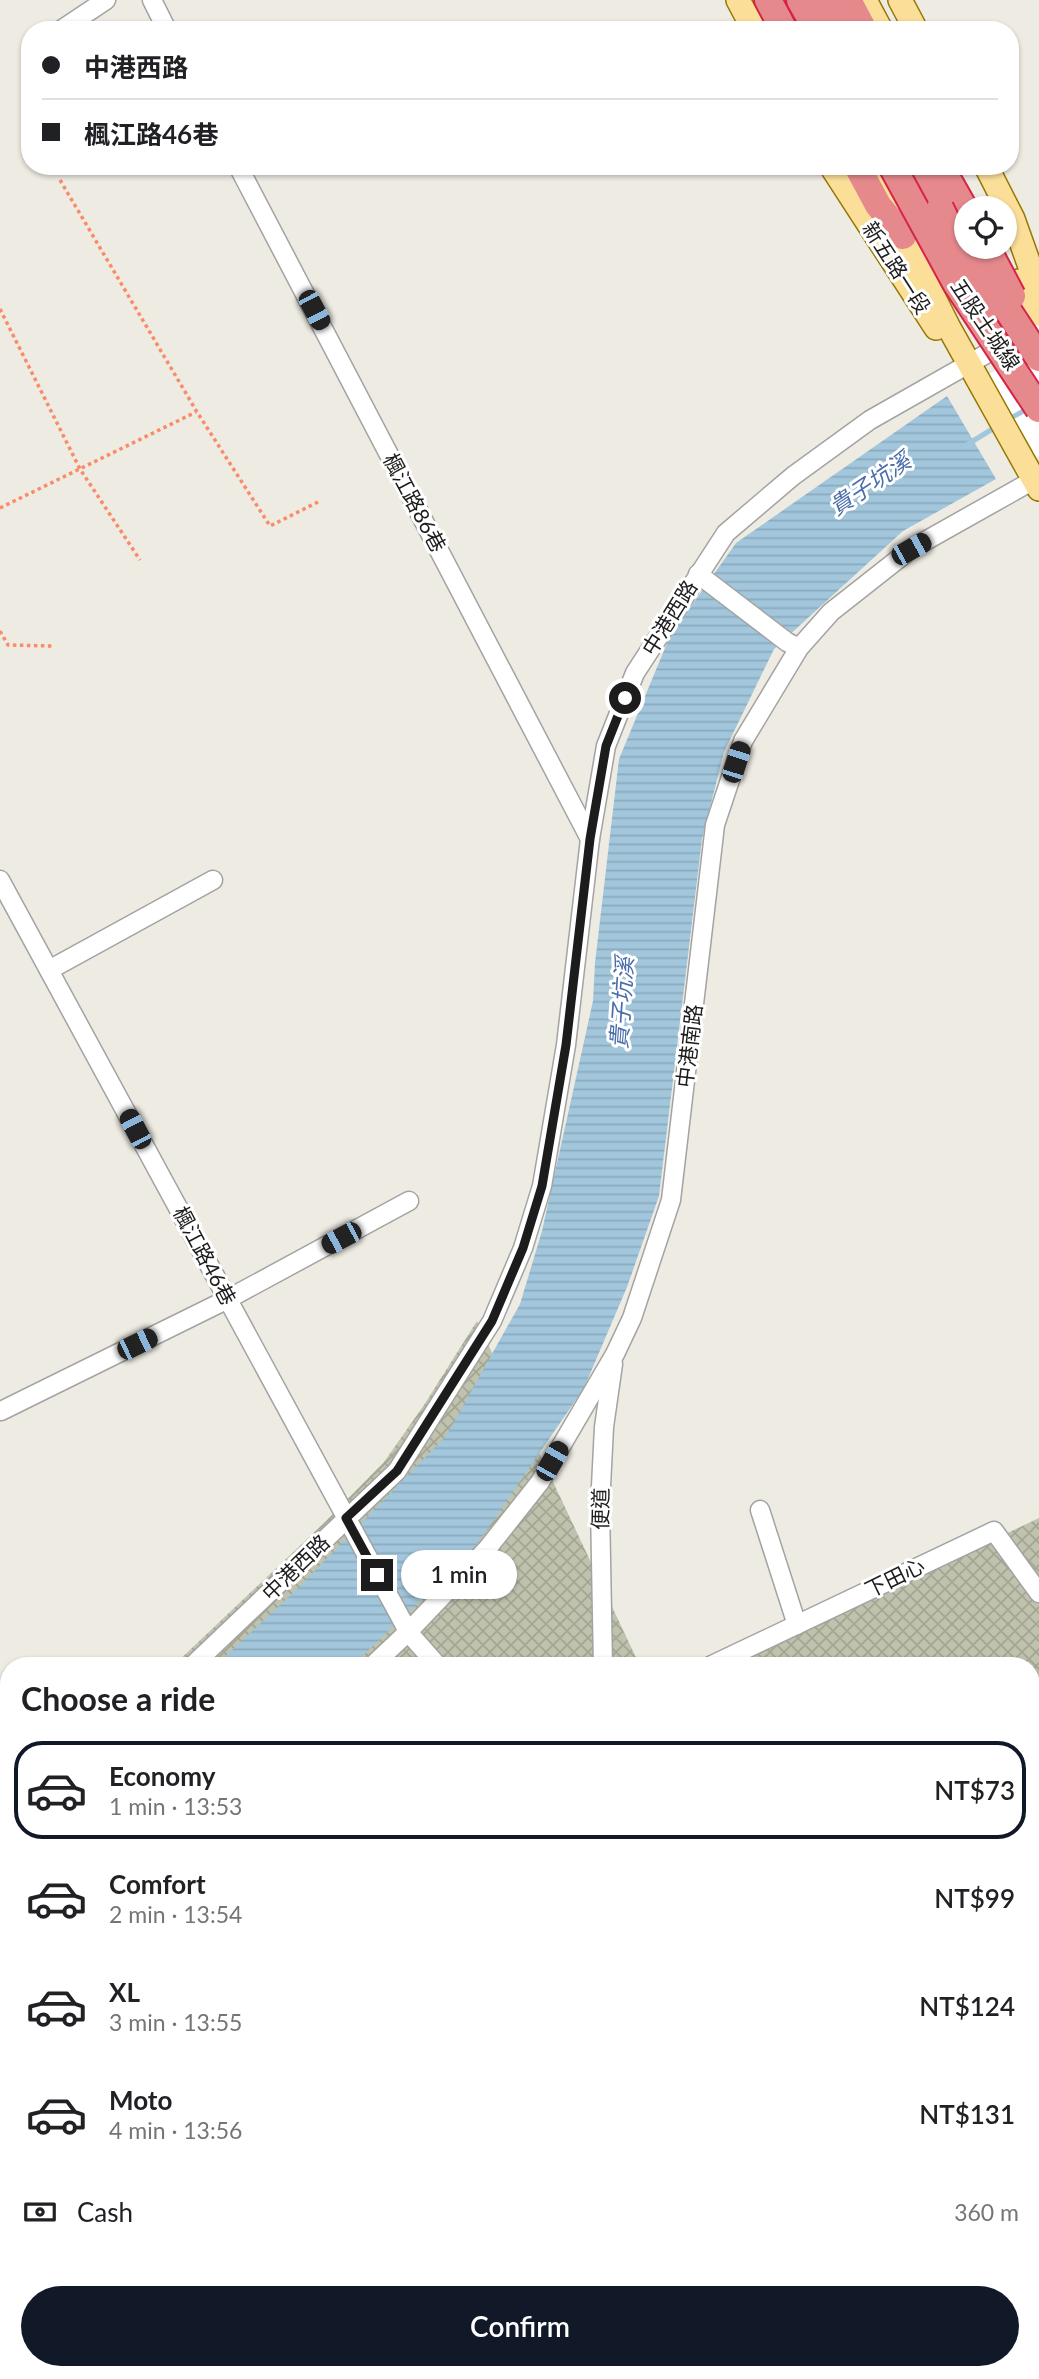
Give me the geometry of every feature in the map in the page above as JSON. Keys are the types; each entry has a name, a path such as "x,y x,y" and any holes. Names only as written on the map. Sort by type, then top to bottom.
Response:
{"highway":[{"path":"768,0 779,21"},
{"path":"800,0 812,21"},
{"path":"822,0 834,21"},
{"path":"848,0 859,21"},
{"path":"862,175 878,205 903,236"},
{"name":"五股土城線","path":"897,175 956,284 1033,399"},
{"path":"924,175 953,210 1039,358"},
{"path":"943,175 953,210 1033,399"},
{"name":"五股土城線","path":"992,259 1039,351"}],"main road":[{"path":"738,0 749,21"},
{"path":"787,0 798,21"},
{"path":"864,0 876,21"},
{"path":"900,0 911,21"},
{"name":"新五路一段","path":"837,175 922,308 954,353 973,371"},
{"name":"新五路一段","path":"882,175 894,197 903,236 973,371"},
{"path":"960,175 971,196"},
{"path":"991,175 1013,219 1039,292"},
{"path":"1007,259 1039,314"},
{"path":"973,371 1034,478"}],"street":[{"path":"74,21 106,0"},
{"path":"152,0 162,21"},
{"name":"楓江路86巷","path":"244,175 590,839"},
{"name":"中港西路","path":"202,1657 308,1558 349,1524 397,1471 492,1321 523,1248 542,1186 566,1045 590,839 606,746 635,673 702,578 726,533 793,476 870,420 973,371 1039,324"},
{"name":"中港南路","path":"380,1657 405,1627 487,1549 540,1482 615,1354 632,1318 671,1200 715,825 743,741 793,645 911,549 1034,478"},
{"path":"702,578 793,645"},
{"name":"楓江路46巷","path":"0,880 405,1627"},
{"path":"49,970 213,880"},
{"path":"1,1411 228,1299 409,1201"},
{"name":"便道","path":"603,1657 600,1506 604,1427 615,1354"},
{"path":"760,1510 797,1625"},
{"name":"下田心","path":"729,1657 994,1531 1039,1593"},
{"path":"405,1627 430,1657"}],"path":[{"path":"60,180 197,412 270,526 318,502"},
{"path":"0,309 80,469 140,561"},
{"path":"0,508 197,412"},
{"path":"0,631 8,645 52,646"}],"shaded area":[{"path":"477,1321 636,1657 182,1657 384,1462"},
{"path":"1039,1518 1039,1657 747,1657"}],"water":[{"path":"947,396 996,479 903,531 774,649 724,752 702,839 659,1196 627,1287 584,1388 473,1550 361,1657 225,1657 297,1589 446,1436 520,1304 542,1231 593,1001 619,759 670,636 736,543"}],"pier":[{"path":"1039,347 1039,456 1015,470 967,386"}],"waterway":[{"name":"貴子坑溪","path":"1007,420 1029,408"},
{"name":"貴子坑溪","path":"968,444 999,425"}],"route":[{"path":"377,1575 346,1518 397,1471 492,1321 523,1248 542,1186 566,1045 590,839 606,746 625,698"}]}
